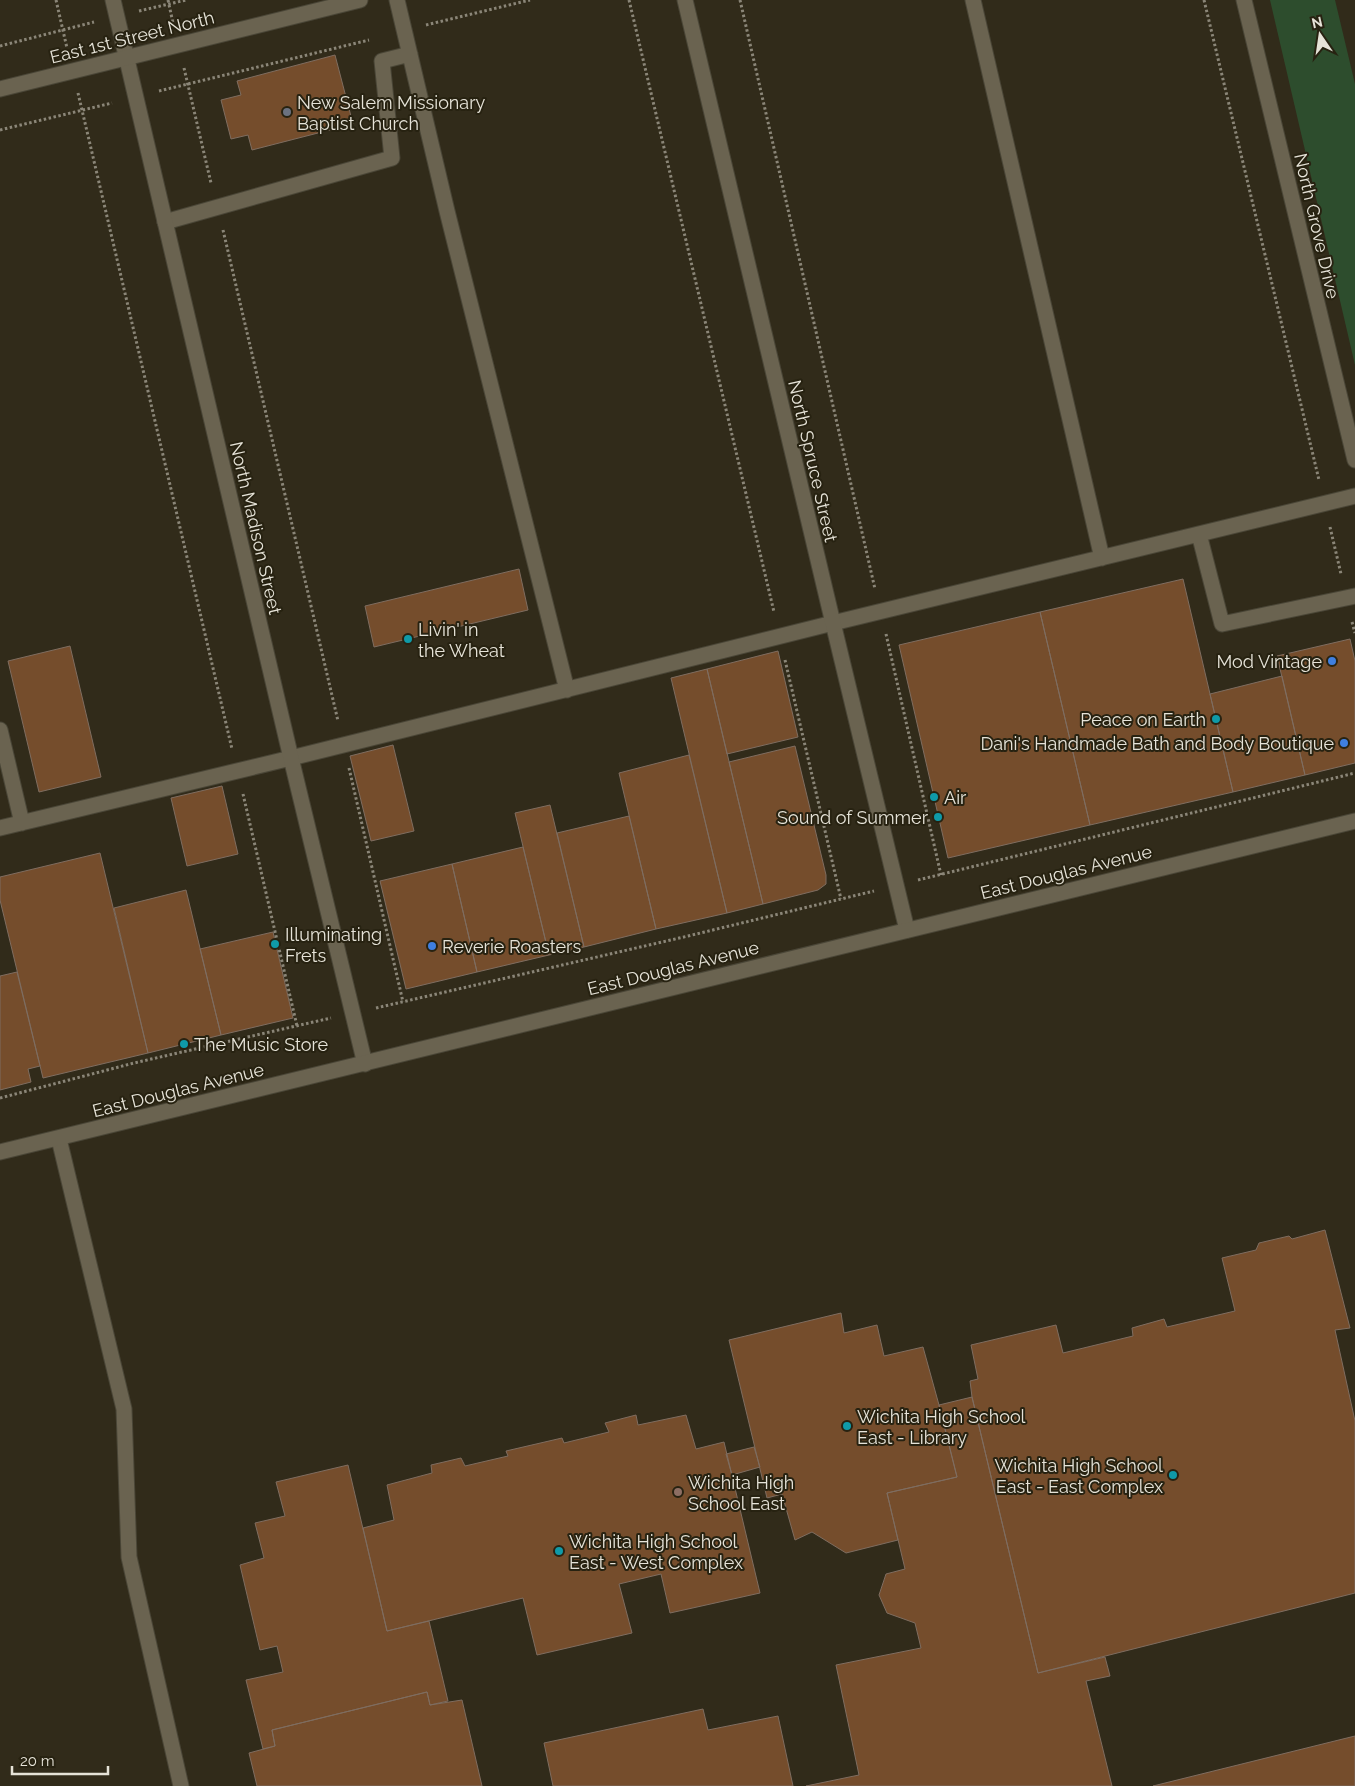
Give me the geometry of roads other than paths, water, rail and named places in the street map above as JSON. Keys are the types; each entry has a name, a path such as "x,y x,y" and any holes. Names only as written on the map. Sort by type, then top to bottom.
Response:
{"street":[{"name":"North Madison Street","path":"113,0 364,1064"},
{"name":"East 1st Street North","path":"0,89 360,0"},
{"path":"397,0 447,211 566,690"},
{"name":"North Spruce Street","path":"685,0 832,623 907,930"},
{"path":"973,0 1102,558"},
{"name":"North Grove Drive","path":"1244,0 1355,460"},
{"path":"165,222 392,158 382,61 410,54"},
{"path":"0,828 1355,496"},
{"path":"1199,534 1222,624 1351,597"},
{"path":"0,730 22,823"},
{"name":"East Douglas Avenue","path":"0,1152 1355,821"},
{"path":"59,1138 124,1409 129,1557 181,1786"}],"place":[{"name":"New Salem Missionary Baptist Church","path":"287,112"},
{"name":"Livin' in the Wheat","path":"408,639"},
{"name":"Mod Vintage","path":"1332,661"},
{"name":"Peace on Earth","path":"1216,719"},
{"name":"Dani's Handmade Bath and Body Boutique","path":"1344,743"},
{"name":"Air","path":"934,797"},
{"name":"Sound of Summer","path":"938,817"},
{"name":"Illuminating Frets","path":"275,944"},
{"name":"Reverie Roasters","path":"432,946"},
{"name":"The Music Store","path":"184,1044"},
{"name":"Wichita High School East - Library","path":"847,1426"},
{"name":"Wichita High School East - East Complex","path":"1173,1475"},
{"name":"Wichita High School East","path":"678,1492"},
{"name":"Wichita High School East - West Complex","path":"559,1551"}]}
